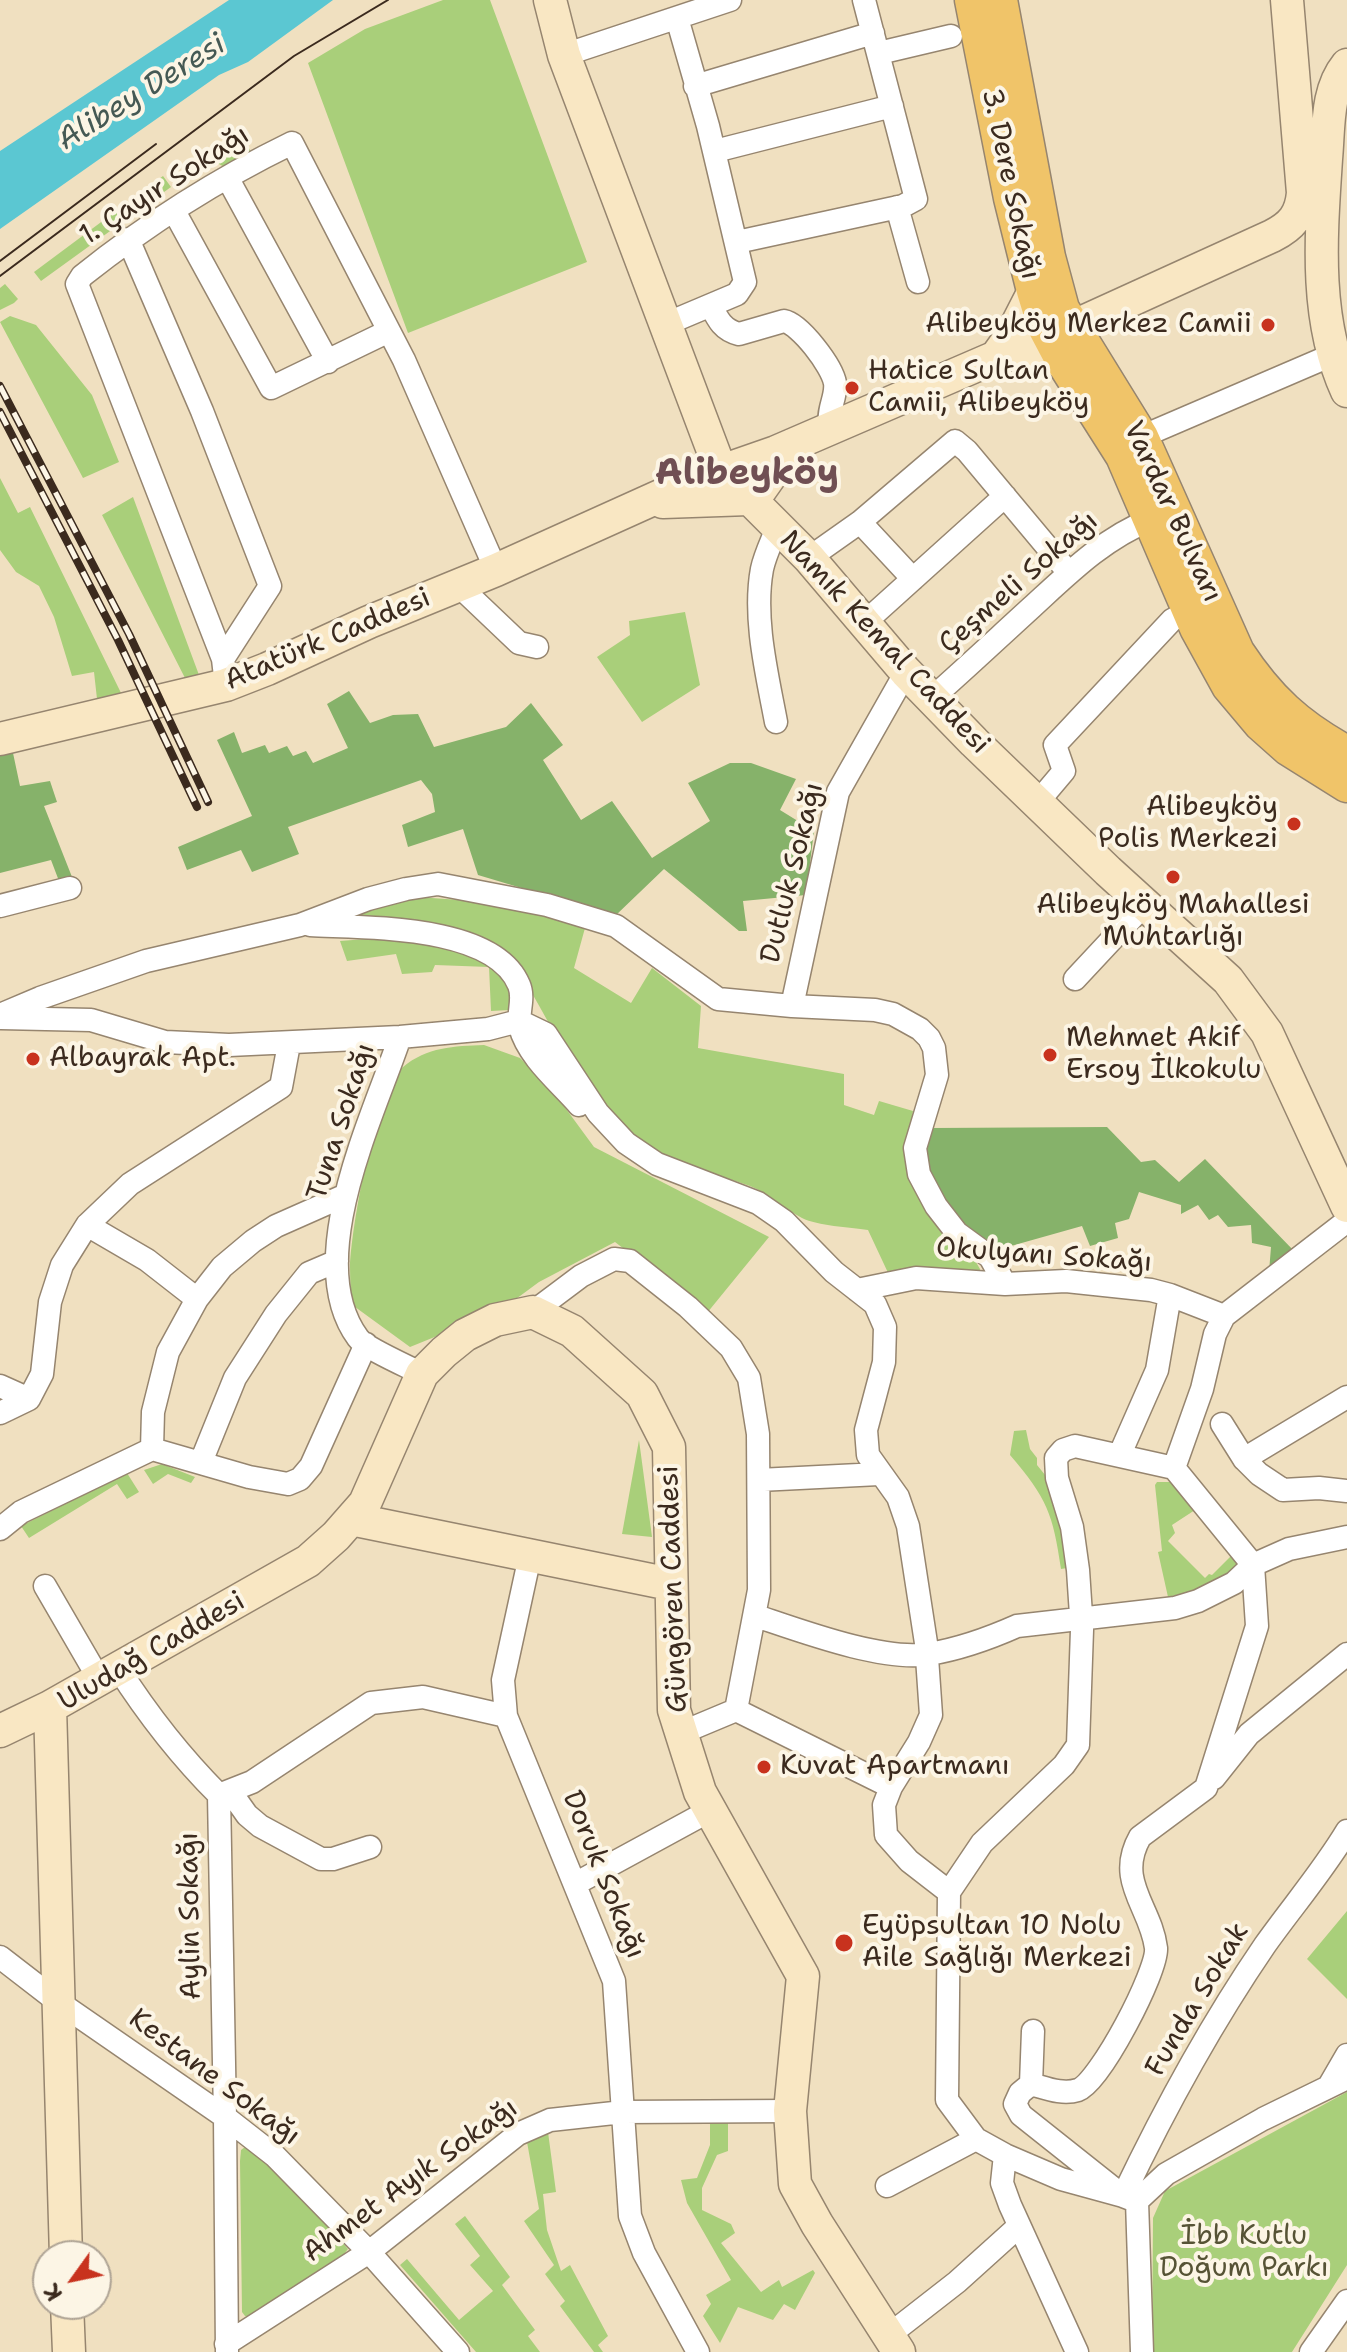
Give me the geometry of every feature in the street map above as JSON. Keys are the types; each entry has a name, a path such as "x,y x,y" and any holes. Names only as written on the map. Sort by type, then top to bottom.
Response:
{"main road":[{"name":"Namık Kemal Caddesi","path":"550,0 564,55 720,469 809,558 931,699 1037,803 1220,972 1267,1033 1347,1206"},
{"name":"3. Dere Sokağı","path":"972,0 1011,198 1034,291 1045,327 1071,373"},
{"name":"Vardar Bulvarı","path":"1000,0 1048,257 1057,294 1072,327 1141,437 1237,652 1258,683 1288,715 1312,734 1347,753"},
{"path":"1071,373 1083,357 1072,327 1272,236 1289,227 1296,218 1303,193 1287,0"},
{"path":"1347,65 1336,79 1330,104 1321,249 1332,355 1347,391"},
{"path":"1272,236 1285,239 1303,251 1323,285"},
{"path":"996,357 1011,336 1048,257"},
{"name":"Atatürk Caddesi","path":"0,739 225,672 458,585 720,469 741,465 792,445 996,357 1033,350 1071,373"},
{"name":"Vardar Bulvarı","path":"1071,373 1123,456 1214,663 1244,706 1288,748 1347,785"},
{"name":"Atatürk Caddesi","path":"644,503 749,499 761,489 792,445"},
{"path":"533,1312 495,1320 465,1335 422,1374 365,1503 351,1519 670,1584"},
{"name":"Güngören Caddesi","path":"533,1312 572,1331 642,1394 669,1447 674,1710 700,1792 803,1976 790,2111 795,2184 894,2344"},
{"name":"Uludağ Caddesi","path":"65,2240 50,1707 308,1561 351,1519"},
{"path":"0,1731 50,1707"},
{"path":"68,2320 69,2352"}],"street":[{"path":"564,55 730,0"},
{"path":"737,242 911,204 916,199 864,0"},
{"path":"666,324 737,294 745,282 715,151 677,18"},
{"path":"695,86 876,43 951,36"},
{"path":"715,151 892,106"},
{"name":"1. Çayır Sokağı","path":"225,672 77,284 82,276 128,239 292,143 389,331 496,570"},
{"path":"228,179 328,362"},
{"path":"897,207 918,282"},
{"path":"174,211 271,388 389,331"},
{"path":"128,239 202,411 270,586 225,672"},
{"path":"711,306 719,321 739,334 784,321 800,328 835,380 828,413 830,426"},
{"path":"1141,437 1332,355"},
{"path":"809,558 860,522 955,441 1069,573"},
{"path":"863,624 1005,496"},
{"name":"Çeşmeli Sokağı","path":"931,699 1069,573 1112,539 1150,520"},
{"path":"860,522 913,579"},
{"path":"776,722 759,594 763,566 777,528"},
{"path":"458,585 519,643 537,647"},
{"path":"1037,803 1064,771 1055,745 1172,620 1189,611"},
{"name":"Dutluk Sokağı","path":"792,1006 838,792 906,672"},
{"path":"0,1016 40,998 146,961 300,925 368,899 406,889 438,884 547,905 616,926 718,999 875,1010 908,1021 929,1038 934,1048 937,1075 915,1148 919,1174 936,1206 957,1233 990,1257 1005,1284"},
{"path":"0,906 70,888"},
{"path":"1075,979 1145,904"},
{"path":"300,925 376,928 436,935 477,946 496,956 511,970 520,987 522,1004 519,1021 524,1042 594,1122 657,1164 758,1203 784,1221 834,1272 875,1304 885,1327 884,1362 866,1430 868,1455 898,1497 908,1526 927,1655 931,1715 884,1805 886,1835 909,1861 949,1892"},
{"path":"0,1016 91,1020 165,1042 229,1045 400,1037 488,1029 519,1021"},
{"name":"Tuna Sokağı","path":"400,1037 366,1126 346,1195 337,1261 341,1305 359,1341 422,1374"},
{"path":"0,1413 29,1399 42,1374 50,1302 62,1265 87,1225 130,1184 281,1087 289,1044"},
{"path":"152,1449 153,1412 168,1352 197,1299 222,1267 253,1241 276,1226 346,1195"},
{"path":"1174,1468 1202,1389 1215,1334 1224,1316 1347,1221"},
{"path":"87,1225 147,1260 197,1299"},
{"path":"533,1312 581,1276 614,1259 630,1261 688,1307 731,1348 749,1378 758,1434 759,1590 736,1710"},
{"path":"201,1462 235,1378 276,1314 309,1273 337,1261"},
{"name":"Okulyanı Sokağı","path":"857,1290 916,1278 1005,1284 1066,1281 1170,1295 1224,1316"},
{"path":"1120,1454 1157,1370 1170,1295"},
{"path":"0,1529 21,1512 152,1449 249,1477 288,1484 300,1479 311,1466 366,1344"},
{"path":"0,1386 29,1399"},
{"path":"1244,1459 1347,1397"},
{"path":"1222,1424 1244,1459 1259,1474 1283,1490 1319,1488 1347,1491"},
{"path":"1130,2199 1061,2179 1005,2155 976,2139 947,2100 949,1892 982,1843 1064,1765 1078,1745 1082,1630 1072,1527 1057,1478 1056,1458 1063,1450 1075,1446 1174,1468 1253,1565 1257,1626 1206,1788"},
{"path":"759,1480 879,1474"},
{"path":"756,1616 880,1652 927,1655 997,1635 1017,1626 1175,1608 1198,1601 1234,1583 1253,1565 1289,1549 1347,1537"},
{"name":"Doruk Sokağı","path":"530,1556 503,1680 506,1716 614,1981 630,2216 635,2235 698,2352"},
{"path":"45,1586 109,1674 185,1761 260,1826 321,1859 333,1859 370,1847"},
{"path":"1031,2084 1062,2092 1081,2089 1104,2064 1149,1979 1156,1948 1132,1884 1134,1847 1140,1837 1206,1788 1249,1734 1347,1654"},
{"path":"225,1793 252,1782 371,1703 423,1697 506,1716"},
{"path":"681,1733 736,1710 891,1787"},
{"name":"Aylin Sokağı","path":"225,1793 226,2348"},
{"path":"575,1884 711,1810"},
{"name":"Funda Sokak","path":"1130,2199 1145,2150 1227,2005 1264,1947 1345,1837"},
{"name":"Kestane Sokağı","path":"0,1957 275,2156 369,2252 458,2352"},
{"path":"1033,2031 1031,2084 1020,2093 1015,2104 1021,2115 1130,2199 1142,2352"},
{"path":"1130,2199 1166,2174 1263,2119 1338,2082 1347,2055"},
{"name":"Ahmet Ayık Sokağı","path":"226,2348 369,2252 518,2134 550,2120 623,2112 790,2111"},
{"path":"887,2186 976,2139"},
{"path":"1005,2155 1002,2183 1018,2227 1077,2352"},
{"path":"894,2344 1018,2227"},
{"path":"1319,2349 1347,2301"}],"green space":[{"path":"443,0 490,0 587,262 408,333 308,63 365,29"},
{"path":"238,129 254,157 228,169 217,163 210,154"},
{"path":"163,176 171,187 41,281 34,272"},
{"path":"5,284 18,299 0,310 0,288"},
{"path":"10,316 36,325 92,395 119,462 83,478 0,322"},
{"path":"0,478 18,513 30,507 122,695 97,699 94,672 72,676 54,617 39,586 16,572 0,550"},
{"path":"133,497 199,675 185,678 102,515"},
{"path":"685,612 700,685 642,722 597,657 630,635 629,621"},
{"path":"349,691 370,723 393,715 418,714 434,747 506,727 531,703 563,745 543,760 581,820 612,801 652,858 710,821 688,783 730,763 751,763 796,779 780,810 814,831 806,895 743,901 747,931 739,931 664,869 615,916 478,875 463,829 408,847 402,825 435,812 432,794 421,780 288,827 299,854 252,872 241,850 187,870 178,847 252,816 217,740 234,732 242,753 265,745 269,753 287,746 293,756 306,751 313,763 348,748 327,704"},
{"path":"13,753 20,786 50,781 57,802 44,806 72,877 59,881 51,860 0,873 0,755"},
{"path":"417,897 475,901 536,912 585,928 574,968 631,1003 652,968 701,1006 698,1048 844,1074 844,1105 874,1115 879,1101 913,1111 908,1146 980,1269 979,1275 890,1277 868,1230 809,1221 750,1186 685,1166 648,1148 607,1111 588,1087 511,957 494,945 455,931 411,924 346,920 359,912"},
{"path":"392,937 450,948 487,962 500,974 508,990 510,1010 491,1011 489,967 435,965 432,972 402,974 396,954 347,961 340,941"},
{"path":"484,1045 520,1058 550,1087 594,1147 769,1237 707,1313 615,1242 539,1282 501,1310 410,1347 351,1304 351,1249 366,1161 383,1102 393,1080 403,1067 422,1055 452,1047"},
{"path":"1107,1127 1141,1162 1155,1160 1179,1182 1205,1159 1295,1252 1269,1272 1271,1247 1252,1243 1251,1225 1228,1227 1218,1215 1209,1220 1198,1205 1181,1214 1181,1205 1139,1192 1129,1219 1115,1223 1118,1238 1090,1246 1082,1226 1011,1246 996,1243 981,1237 955,1216 944,1203 929,1173 926,1154 933,1128"},
{"path":"1026,1430 1037,1465 1054,1486 1073,1567 1061,1569 1055,1534 1046,1508 1032,1483 1010,1455 1014,1431"},
{"path":"639,1440 652,1537 622,1534"},
{"path":"162,1464 195,1477 191,1483 168,1474 153,1484 144,1470"},
{"path":"127,1473 139,1492 127,1499 117,1484 29,1538 21,1526"},
{"path":"1157,1482 1171,1482 1195,1510 1172,1525 1175,1533 1168,1541 1205,1578 1234,1553 1245,1567 1193,1591 1168,1597 1158,1552 1162,1551"},
{"path":"1347,1911 1347,1999 1307,1959"},
{"name":"İbb Kutlu Doğum Parkı","path":"1347,2092 1347,2265 1292,2352 1152,2352 1153,2218 1165,2191"},
{"path":"710,2121 728,2123 728,2151 717,2155 702,2188 702,2210 731,2224 735,2233 721,2243 761,2292 779,2280 782,2287 813,2270 815,2273 795,2310 784,2304 773,2320 738,2307 720,2343 703,2316 711,2304 706,2295 731,2280 687,2203 681,2180 697,2178 710,2145"},
{"path":"548,2132 556,2192 543,2194 547,2230 561,2271 570,2265 608,2336 598,2345 603,2352 594,2352 560,2306 565,2301 545,2274 554,2265 524,2221 539,2209 527,2142"},
{"path":"245,2147 291,2184 348,2249 340,2259 251,2318 242,2312 240,2161 241,2150"},
{"path":"465,2216 510,2277 502,2285 535,2330 528,2336 540,2352 476,2352 400,2265 407,2259 459,2320 493,2291 470,2265 480,2256 455,2224"}],"water":[{"name":"Alibey Deresi","path":"229,0 333,0 248,62 219,75 0,229 0,151"}],"tram line":[{"path":"0,276 294,56 388,0"},
{"path":"0,261 156,144"}],"railway":[{"path":"0,386 129,634 208,802"},
{"path":"0,412 118,640 197,807"}],"place":[{"name":"Alibeyköy Merkez Camii","path":"1268,325"},
{"name":"Hatice Sultan Camii, Alibeyköy","path":"852,388"},
{"name":"Alibeyköy Polis Merkezi","path":"1294,824"},
{"name":"Alibeyköy Mahallesi Muhtarlığı","path":"1173,877"},
{"name":"Mehmet Akif Ersoy İlkokulu","path":"1050,1055"},
{"name":"Albayrak Apt.","path":"33,1059"},
{"name":"Kuvat Apartmanı","path":"764,1767"},
{"name":"Eyüpsultan 10 Nolu Aile Sağlığı Merkezi","path":"844,1943"}],"district":[{"name":"Alibeyköy","path":"747,475"}]}
